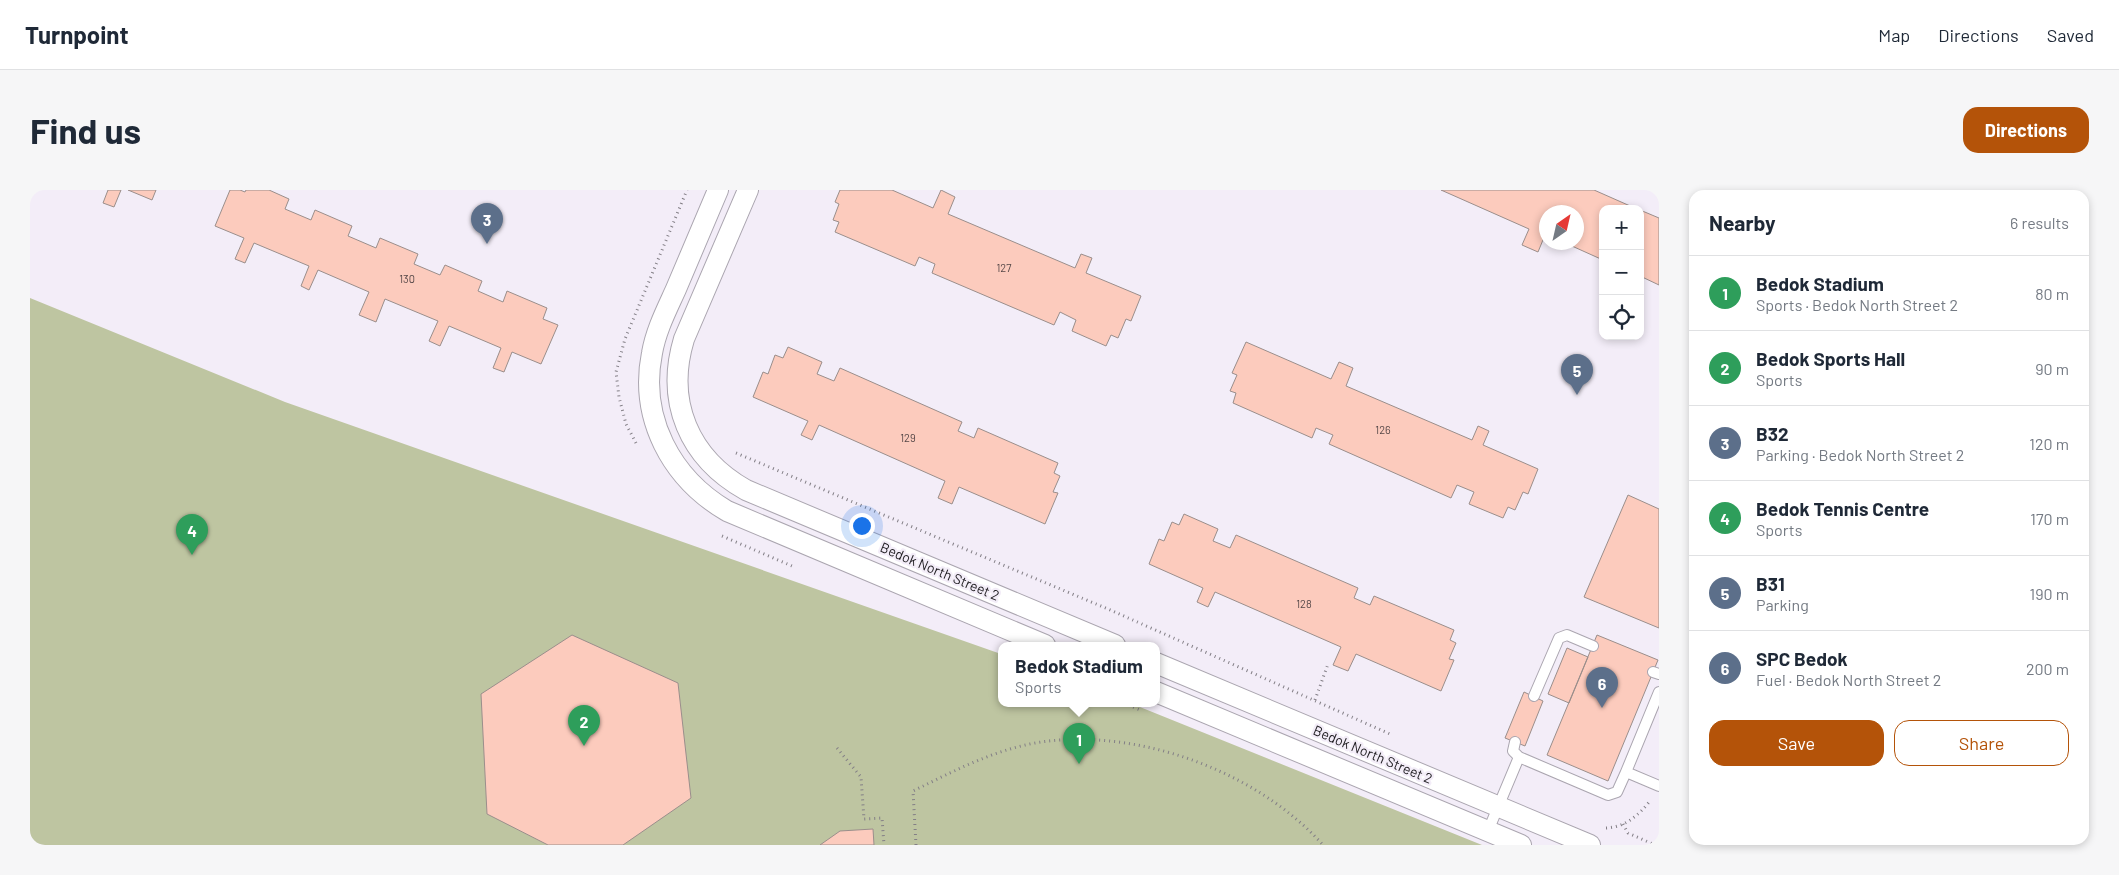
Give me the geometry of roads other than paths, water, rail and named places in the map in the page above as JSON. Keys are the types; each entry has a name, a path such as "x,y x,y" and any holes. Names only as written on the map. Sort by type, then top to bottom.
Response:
{"street":[{"name":"Bedok North Street 2","path":"718,190 659,329 650,363 650,398 654,422 674,464 689,482 707,498 738,516 1038,642"},
{"name":"Bedok North Street 2","path":"748,190 684,339 679,360 678,386 682,411 688,431 705,458 720,473 746,490 1108,642"},
{"name":"Bedok North Street 2","path":"1160,665 1590,845"},
{"name":"Bedok North Street 2","path":"1160,694 1521,845"}],"lane":[{"path":"1534,696 1560,638 1567,635 1593,646"},
{"path":"1515,742 1513,751 1519,757 1608,794 1617,792 1659,692"},
{"path":"1488,831 1519,757"},
{"path":"1626,772 1659,786"}],"place":[{"name":"B32","path":"487,244"},
{"name":"B31","path":"1577,395"},
{"name":"Bedok Tennis Centre","path":"192,555"},
{"name":"SPC Bedok","path":"1602,708"},
{"name":"Bedok Sports Hall","path":"584,746"},
{"name":"Bedok Stadium","path":"1079,764"}]}
